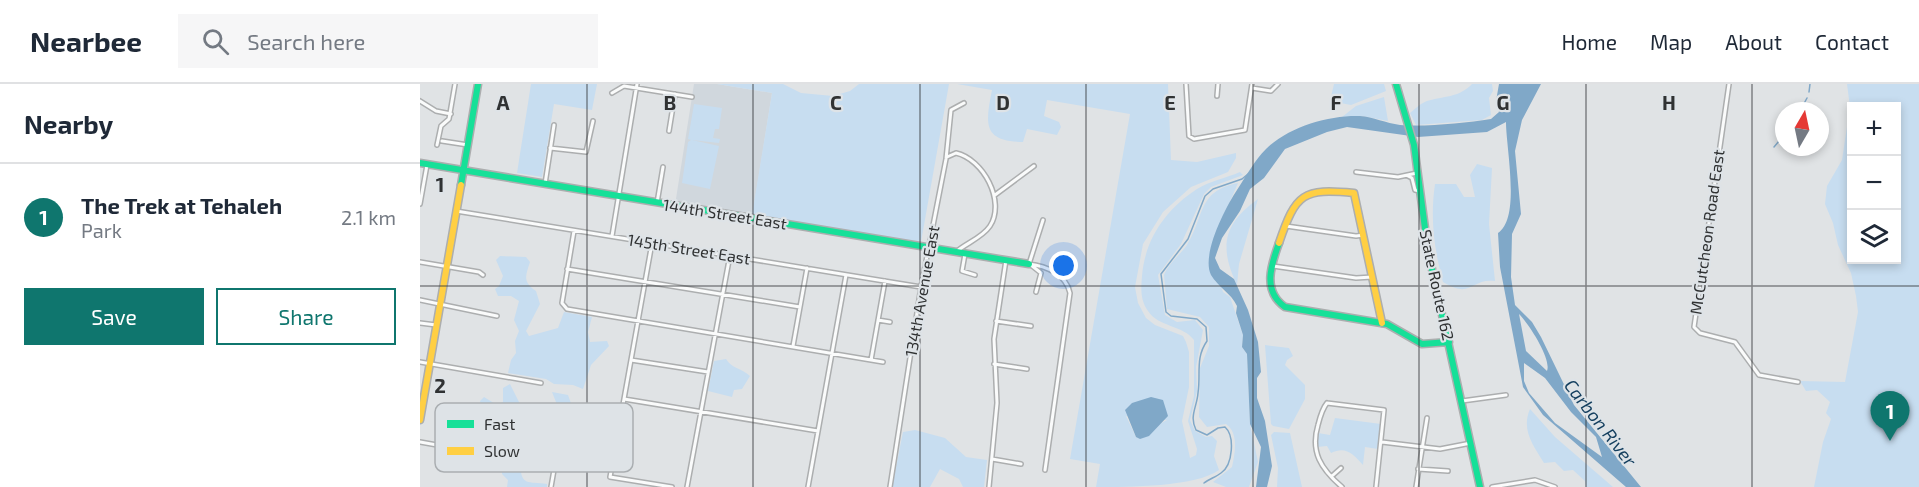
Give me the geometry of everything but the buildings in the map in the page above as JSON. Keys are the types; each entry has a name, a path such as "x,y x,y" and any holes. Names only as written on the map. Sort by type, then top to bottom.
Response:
{"street":[{"path":"437,145 441,126 449,120 451,114 455,84"},
{"path":"420,420 478,84"},
{"path":"1186,84 1189,139 1245,130 1252,86 1275,87"},
{"path":"1217,96 1218,84"},
{"name":"State Route 162","path":"1396,84 1414,145 1428,251 1480,487"},
{"name":"McCutcheon Road East","path":"1728,84 1694,327 1700,333 1735,342 1759,375 1798,382"},
{"path":"612,93 622,87 636,86 692,97"},
{"path":"612,236 636,86"},
{"path":"669,131 675,94"},
{"path":"420,100 436,111 451,114"},
{"name":"134th Avenue East","path":"890,487 921,287 946,159 951,111 964,103"},
{"path":"550,148 586,152 593,121"},
{"path":"545,184 554,124"},
{"path":"442,141 468,145"},
{"path":"946,159 956,153 971,159 995,195 996,208 990,226 956,252"},
{"path":"420,204 423,164"},
{"name":"144th Street East","path":"423,164 1030,265"},
{"path":"995,195 1034,166"},
{"path":"657,203 663,167"},
{"path":"1356,172 1406,176 1412,178 1415,190 1421,191"},
{"path":"1406,176 1419,172"},
{"path":"1382,323 1353,192 1317,190 1305,194 1293,206 1273,266 1270,282 1274,296 1282,306 1293,310 1382,323 1396,327 1422,344 1449,342"},
{"name":"145th Street East","path":"456,211 921,287"},
{"path":"1030,265 1043,220"},
{"path":"1286,226 1356,236 1364,235"},
{"path":"574,230 562,306 567,309 883,362"},
{"path":"623,403 652,243"},
{"path":"965,254 962,271 975,274"},
{"path":"687,487 730,255"},
{"path":"989,487 997,403 994,364 996,321 1006,260"},
{"path":"420,262 479,272 483,275"},
{"path":"1030,265 1041,273 1036,292"},
{"path":"1030,265 1052,269 1070,289 1045,470"},
{"path":"1273,266 1356,278 1373,276"},
{"path":"793,347 807,268"},
{"path":"567,269 800,307"},
{"path":"808,487 846,275"},
{"path":"871,360 885,281"},
{"path":"420,300 440,306 497,316"},
{"path":"878,320 890,322"},
{"path":"996,321 1031,326"},
{"path":"420,322 436,326"},
{"path":"631,360 708,372"},
{"path":"420,362 542,383"},
{"path":"994,364 1027,369"},
{"path":"1462,401 1506,395"},
{"path":"624,399 818,431"},
{"path":"1342,487 1316,456 1314,443 1316,431 1326,402 1385,409 1376,487"},
{"path":"1416,487 1427,418"},
{"path":"420,442 435,445"},
{"path":"1382,442 1445,448 1470,443"},
{"path":"992,459 1021,464"},
{"path":"1332,477 1341,468"},
{"path":"1418,469 1448,471"},
{"path":"551,487 554,472"},
{"path":"611,472 610,477 672,487"},
{"path":"1492,487 1535,480 1550,483 1555,487"}],"shaded area":[{"path":"531,84 597,84 592,110 554,104 542,177 517,173"},
{"path":"694,84 717,84 772,93 752,218 675,205"},
{"path":"717,84 783,84 801,93 833,96 850,91 859,84 949,84 921,242 752,215 772,93"},
{"path":"957,84 1168,84 1171,160 1197,162 1236,153 1236,158 1228,172 1191,187 1163,212 1143,244 1135,287 1138,303 1146,318 1155,325 1183,336 1186,342 1189,352 1189,387 1182,421 1190,458 1196,455 1197,449 1188,421 1194,396 1194,340 1184,331 1158,320 1148,311 1142,294 1144,262 1159,226 1176,206 1202,186 1240,172 1243,175 1211,187 1204,194 1181,244 1158,275 1165,315 1177,322 1195,320 1203,330 1196,367 1197,391 1190,420 1195,431 1206,437 1212,436 1217,441 1214,456 1219,470 1208,476 1178,483 1096,487 1100,464 1070,459 1130,114 1047,100 1044,116 1059,122 1061,127 1057,135 1027,129 1023,142 1010,141 1000,138 990,129 988,113 992,90","holes":["1126,416 1167,420 1136,437"]},
{"path":"1334,84 1384,84 1386,91 1351,105 1330,101"},
{"path":"1472,84 1492,84 1493,91 1489,98 1491,115 1482,120 1416,125 1410,113 1420,105 1462,92"},
{"path":"1847,84 1919,84 1919,487 1814,487 1823,442 1831,419 1826,413 1830,402 1817,390 1806,391 1800,381 1845,382 1858,312 1851,273 1838,245 1833,223 1825,204 1827,186 1842,160 1847,127 1847,264 1901,264 1901,102 1849,102"},
{"path":"1384,97 1388,121 1362,116 1342,117 1356,106"},
{"path":"694,104 722,108 719,129 715,129 713,138 720,139 719,143 692,140 719,146 710,189 682,183 688,142 691,140 688,139"},
{"path":"1477,164 1492,168 1489,224 1495,281 1480,282 1466,289 1460,289 1443,282 1440,270 1433,221 1435,184 1456,184 1464,197 1475,197 1470,175"},
{"path":"1238,183 1213,241 1215,281 1230,297 1243,335 1242,347 1247,354 1250,424 1258,462 1249,487 1226,487 1213,482 1232,467 1235,444 1233,433 1226,424 1207,427 1199,417 1200,368 1209,346 1209,327 1200,317 1167,309 1164,275 1187,245 1209,198 1215,192"},
{"path":"1258,199 1239,264 1237,285 1228,259 1228,237 1237,218"},
{"path":"500,256 526,257 530,262 526,279 536,291 540,304 526,331 529,336 558,328 564,312 592,317 588,332 590,342 607,341 609,346 591,365 583,389 573,385 554,384 546,379 508,373 511,360 516,353 515,341 519,331 514,320 519,301 511,296 498,296 495,289 499,286 503,276 496,260"},
{"path":"1265,345 1289,348 1293,356 1287,360 1285,365 1305,385 1305,399 1289,429 1271,424"},
{"path":"726,359 731,365 750,376 742,389 734,390 732,397 708,391 714,361"},
{"path":"510,384 520,403 501,403 503,402 503,388"},
{"path":"552,392 568,395 571,403 556,403"},
{"path":"484,397 494,403 480,403"},
{"path":"1530,409 1555,437 1613,487 1586,487 1585,481 1573,470 1564,471 1555,462 1544,463 1532,444 1528,431"},
{"path":"1335,418 1381,424 1378,449 1365,447 1363,465 1349,452 1341,450 1331,453 1327,446 1317,447 1318,433 1330,435"},
{"path":"915,430 945,438 966,457 987,460 984,487 963,487 959,479 940,469 930,487 892,487 903,432"},
{"path":"1274,432 1290,433 1302,487 1277,487 1278,468 1271,435"},
{"path":"502,472 521,472 527,481 547,484 547,487 507,487 508,480"}],"water":[{"path":"1499,84 1541,84 1522,120 1515,151 1521,214 1512,234 1511,277 1515,305 1532,322 1541,337 1574,405 1641,487 1626,487 1543,415 1523,387 1500,267 1498,233 1505,225 1511,198 1506,122 1487,132 1418,137 1347,127 1327,132 1285,149 1264,178 1250,189 1240,211 1222,238 1215,258 1220,269 1234,279 1248,310 1258,342 1261,372 1257,378 1257,398 1265,421 1272,466 1267,487 1256,487 1261,447 1250,424 1247,354 1242,347 1243,335 1236,313 1237,306 1211,275 1209,266 1209,256 1216,232 1237,190 1266,149 1286,134 1310,124 1348,116 1360,116 1400,125 1469,122 1491,119 1499,112 1496,101","holes":["1519,314 1543,350 1548,365 1547,371 1526,351","1524,363 1545,378 1571,412 1596,437 1602,457 1555,423 1529,393 1524,381"]},
{"path":"1151,397 1163,400 1168,416 1149,436 1140,439 1136,437 1125,410 1132,403"}],"waterway":[{"path":"1809,92 1810,84"},
{"path":"1805,102 1807,98"},
{"path":"1204,483 1219,474 1228,464 1231,450 1230,437 1225,427 1218,428 1207,435 1196,430 1193,416 1198,393 1201,354 1207,341 1206,327 1197,319 1171,316 1166,312 1161,274 1188,239 1205,196 1213,189 1242,179 1248,174"}],"traffic: fast":[{"path":"461,185 478,84"},
{"path":"1396,84 1414,145 1428,251 1480,487"},
{"path":"420,163 1029,264"},
{"path":"1279,243 1270,277 1273,293 1285,307 1387,324 1422,344 1449,342"}],"traffic: slow":[{"path":"420,420 461,185"},
{"path":"1279,243 1291,213 1304,197 1312,193 1323,192 1354,193 1382,323"}],"place":[{"name":"The Trek at Tehaleh","path":"1890,441"}],"water label":[{"name":"Carbon River","path":"1600,423"}]}
